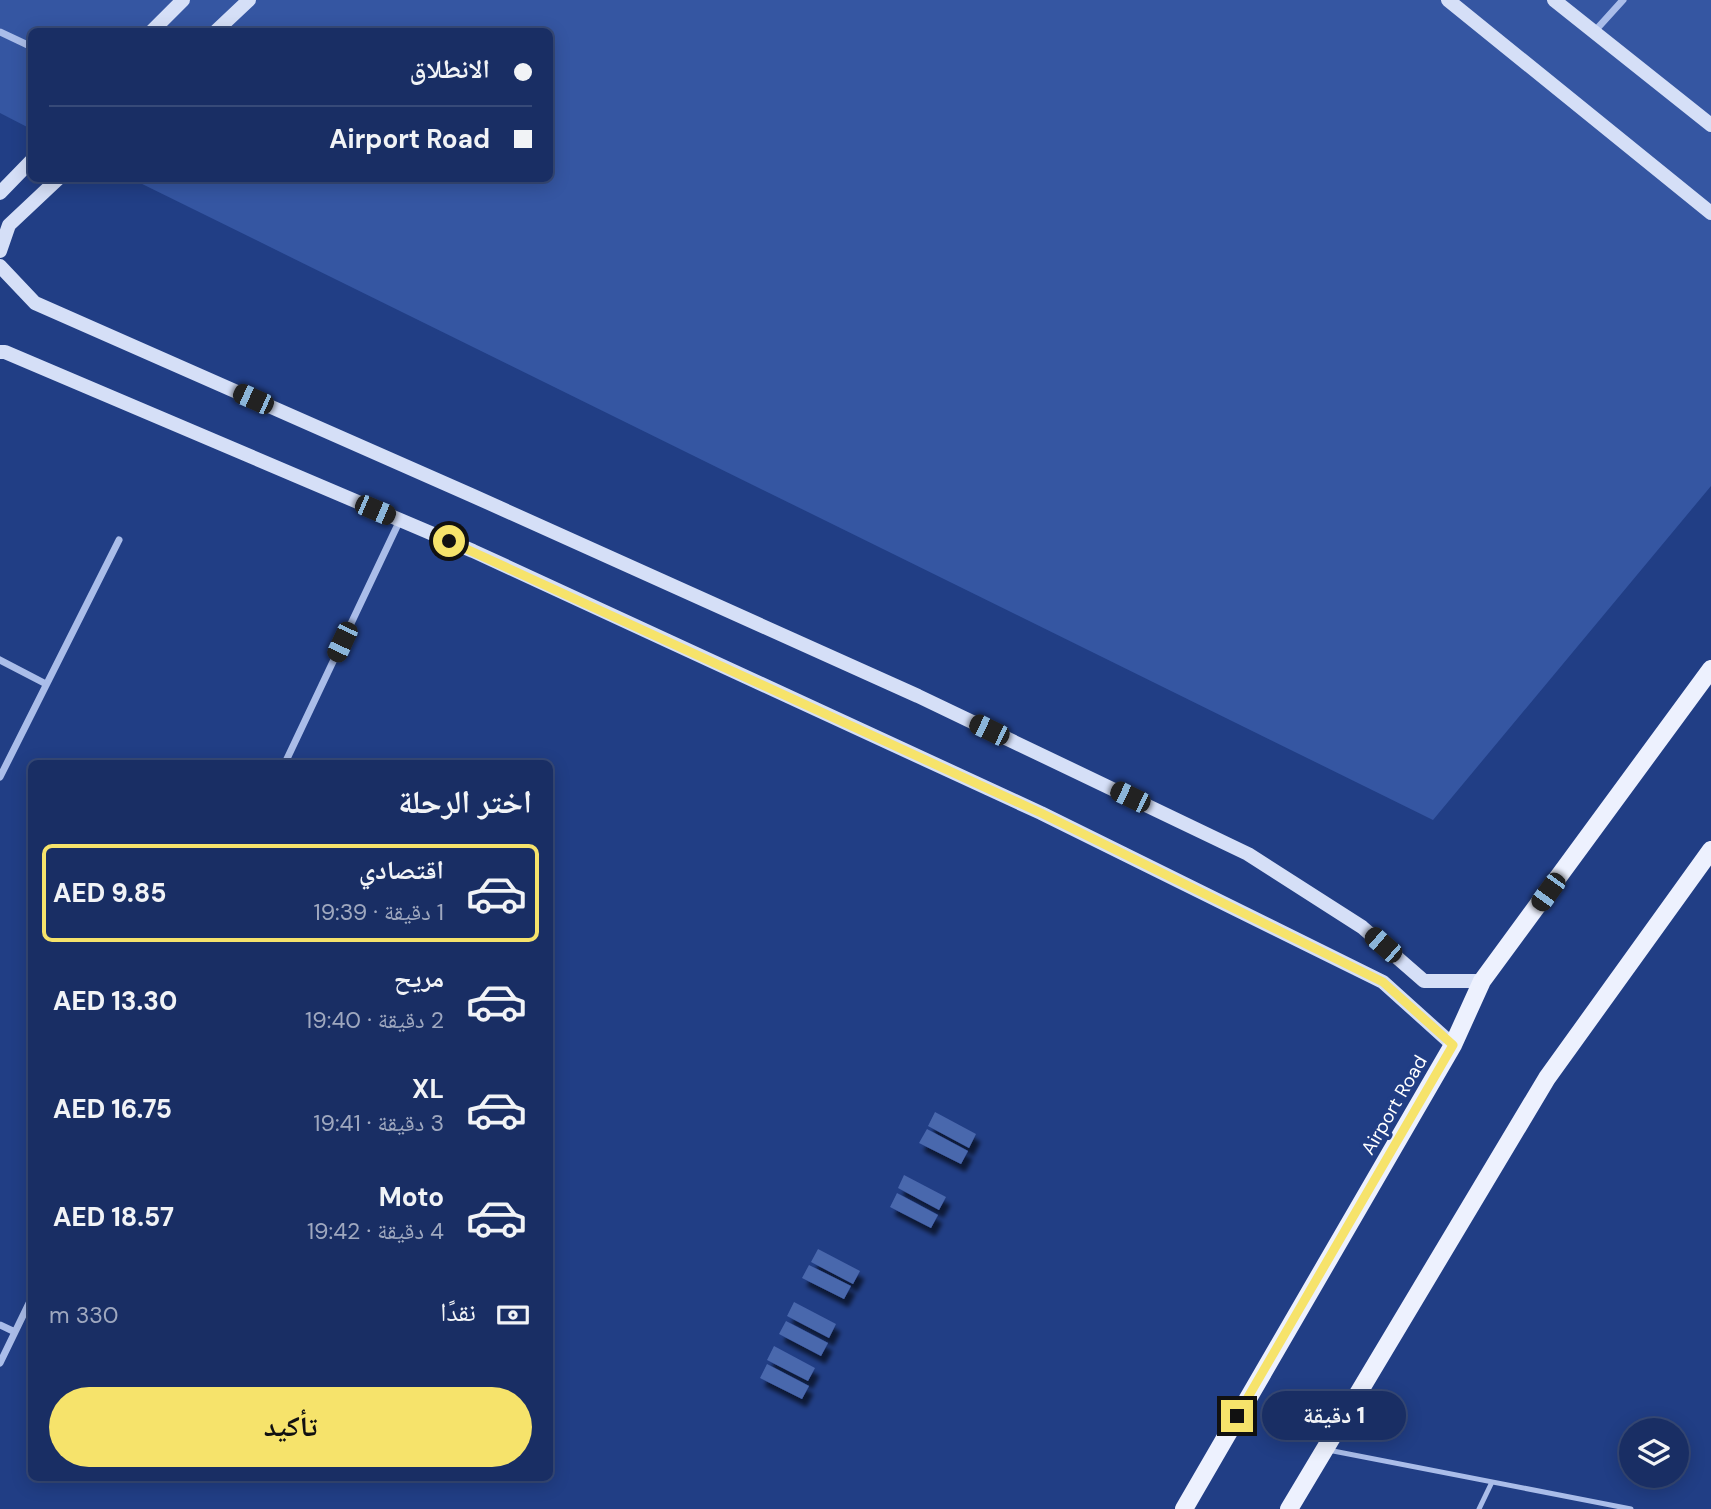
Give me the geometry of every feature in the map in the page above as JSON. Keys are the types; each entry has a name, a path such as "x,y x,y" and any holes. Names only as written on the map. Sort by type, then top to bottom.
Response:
{"main road":[{"path":"155,28 183,0"},
{"path":"219,28 249,0"},
{"path":"1448,0 1711,213"},
{"path":"1554,0 1711,125"},
{"path":"0,193 28,163"},
{"path":"0,251 9,225 55,182"},
{"path":"0,266 35,303 918,696 1248,854 1362,927 1424,981 1482,981"},
{"path":"0,352 473,551 1041,813 1371,975 1383,982 1453,1045"},
{"name":"Airport Road","path":"1184,1509 1453,1045 1482,981 1711,669"},
{"path":"1289,1509 1547,1078 1711,850"}],"street":[{"path":"1594,32 1623,0"},
{"path":"0,32 28,45"},
{"path":"286,760 400,520"},
{"path":"0,777 119,540"},
{"path":"0,660 46,684"},
{"path":"0,1363 28,1305"},
{"path":"0,1325 15,1332"}],"lane":[{"path":"1325,1449 1631,1509"},
{"path":"1479,1509 1492,1482"}],"shaded area":[{"path":"0,0 1711,0 1711,486 1433,820 138,182 553,182 553,28 28,28 28,127 0,113"}],"building":[{"path":"935,1112 976,1134 969,1148 928,1126"},
{"path":"927,1129 968,1151 961,1164 919,1143"},
{"path":"904,1175 946,1197 939,1210 898,1188"},
{"path":"897,1193 938,1215 931,1228 890,1207"},
{"path":"818,1249 860,1271 853,1284 811,1262"},
{"path":"809,1265 851,1286 844,1299 802,1278"},
{"path":"794,1302 836,1324 829,1338 787,1316"},
{"path":"786,1321 828,1343 821,1356 779,1334"},
{"path":"774,1346 815,1368 808,1381 767,1360"},
{"path":"767,1364 809,1386 802,1399 760,1378"}],"route":[{"path":"449,541 1041,813 1383,982 1453,1045 1237,1416"}]}
